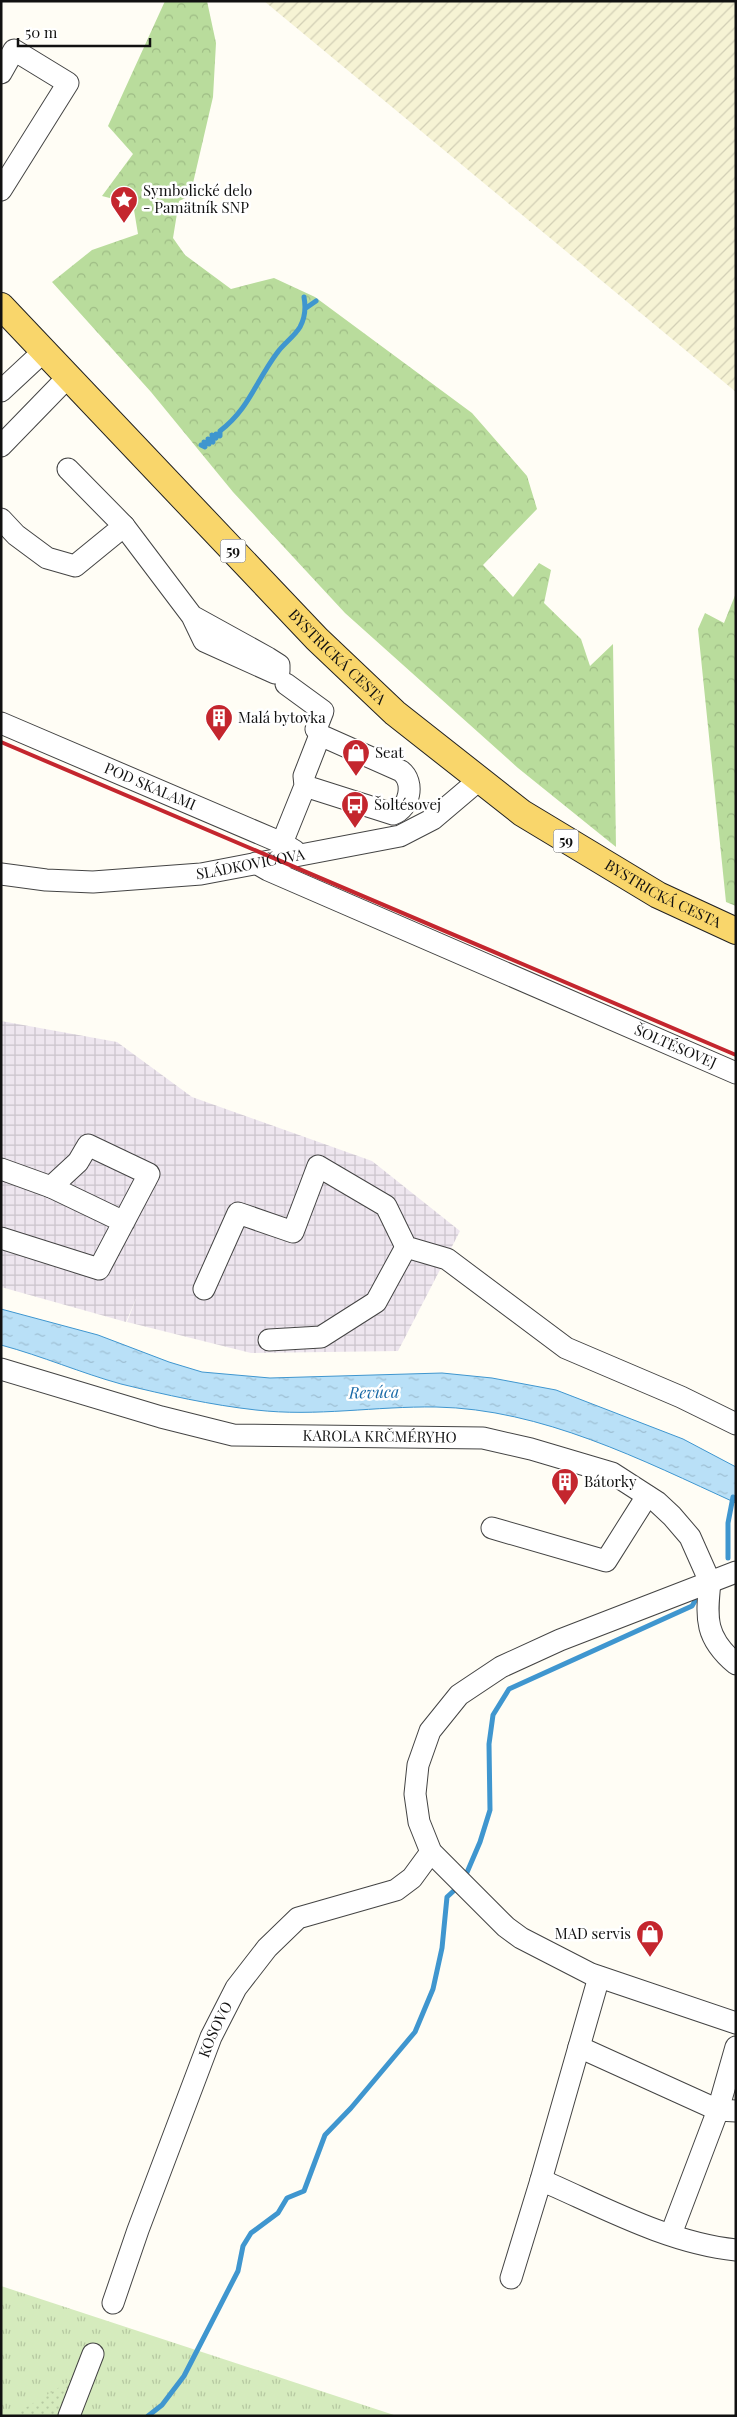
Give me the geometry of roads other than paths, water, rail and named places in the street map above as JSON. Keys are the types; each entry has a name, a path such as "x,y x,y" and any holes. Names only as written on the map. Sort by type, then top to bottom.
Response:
{"main road":[{"name":"BYSTRICKÁ CESTA","path":"5,317 44,351 352,674 394,713 522,812 658,895 736,931"}],"street":[{"path":"1,73 14,50 68,83 1,190"},
{"path":"1,391 44,351"},
{"path":"1,446 68,377"},
{"path":"68,469 124,526 192,616"},
{"path":"1,518 8,539 47,558 75,566 124,526"},
{"path":"286,684 323,710 316,729 320,735 401,771 409,780 408,799 398,812 393,814 305,786"},
{"name":"POD SKALAMI","path":"1,723 291,848"},
{"path":"291,848 305,786 304,776 320,735"},
{"name":"SLÁDKOVIČOVA","path":"1,874 46,880 128,880 201,874 256,863 291,848 400,836 433,819 479,780"},
{"name":"ŠOLTÉSOVEJ","path":"256,863 277,874 736,1073"},
{"path":"1,1238 99,1269 149,1174 88,1145 78,1162 51,1187"},
{"path":"204,1289 238,1213 293,1232 318,1166 386,1206 406,1247 447,1259 566,1348 681,1397 736,1424"},
{"path":"1,1169 51,1187 124,1222"},
{"path":"269,1340 321,1337 376,1302 406,1247"},
{"name":"KAROLA KRČMÉRYHO","path":"1,1369 161,1417 233,1435 483,1438 531,1449 612,1473 647,1496 672,1516 690,1537 710,1582"},
{"path":"492,1528 606,1561 647,1496"},
{"path":"736,1572 552,1644 501,1667 458,1695 430,1731 418,1765 415,1794 419,1822 431,1852 462,1885 506,1927 521,1938 599,1977 736,2023"},
{"path":"710,1582 706,1617 714,1640 736,1664"},
{"name":"KOSOVO","path":"113,2303 138,2230 212,2037 236,1988 267,1948 298,1918 396,1890 412,1878 431,1852"},
{"path":"511,2278 599,1977"},
{"path":"579,2047 727,2110"},
{"path":"671,2234 727,2110 736,2047"},
{"path":"541,2180 671,2234 710,2248 736,2250"},
{"path":"69,2416 93,2354"}],"water":[{"name":"Revúca","path":"1,1309 98,1335 169,1362 202,1372 270,1378 442,1373 492,1378 556,1390 683,1439 736,1467 736,1503 628,1454 553,1427 514,1417 475,1410 436,1407 278,1412 188,1399 121,1384 1,1345"}],"waterway":[{"path":"201,445 205,447 204,442 209,444 208,439 213,442 212,435 216,438 216,434 220,436 220,431 245,404 277,353 298,331 304,316 304,297"},
{"path":"306,308 316,301"},
{"path":"728,1558 728,1523 733,1497"},
{"path":"465,1877 480,1842 490,1810 489,1744 493,1715 509,1689 692,1606 695,1601"},
{"path":"148,2416 162,2405 184,2376 238,2271 243,2246 251,2233 278,2213 287,2198 304,2191 325,2135 351,2108 415,2032 433,1989 442,1948 447,1897 459,1886"}],"railway":[{"path":"1,742 736,1055"}],"place":[{"name":"Symbolické delo - Pamätník SNP","path":"124,224"},
{"name":"Malá bytovka","path":"219,742"},
{"name":"Seat","path":"356,777"},
{"name":"Šoltésovej","path":"355,829"},
{"name":"Bátorky","path":"565,1506"},
{"name":"MAD servis","path":"650,1958"}]}
